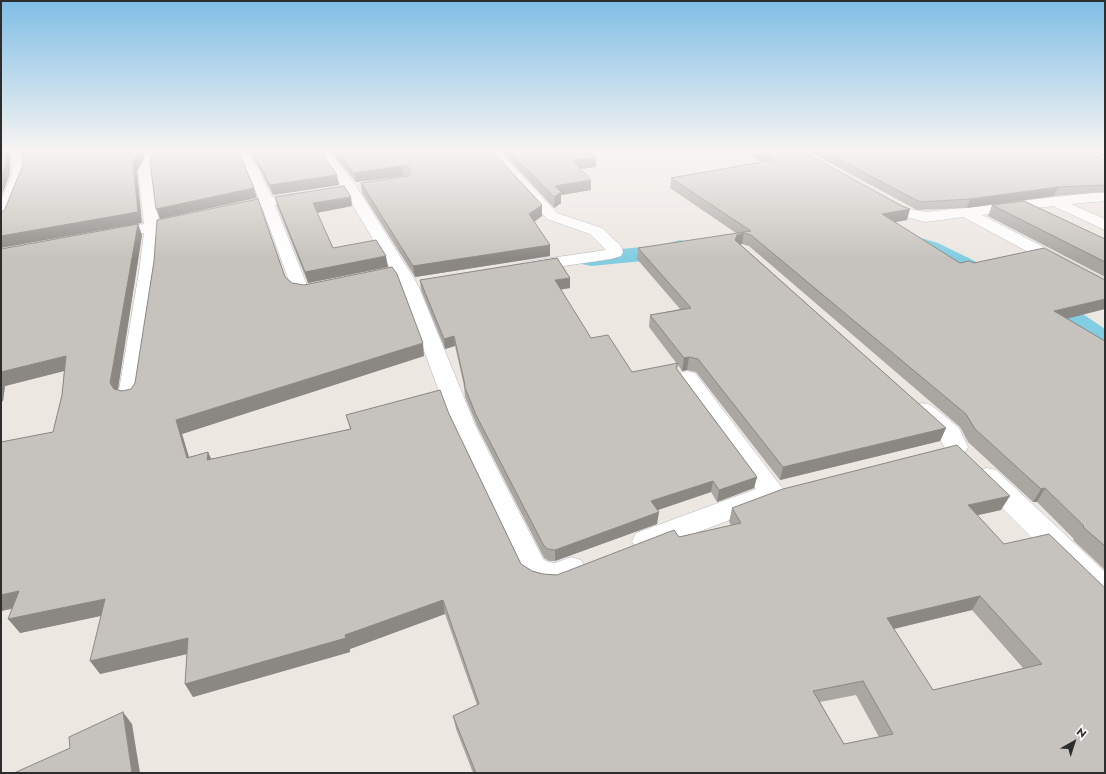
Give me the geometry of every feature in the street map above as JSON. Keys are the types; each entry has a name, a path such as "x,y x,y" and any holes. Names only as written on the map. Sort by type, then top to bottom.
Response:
{"street":[{"path":"1,219 14,187"},
{"path":"129,396 148,272 152,227 147,187"},
{"path":"260,187 298,288 307,290 338,284"},
{"path":"336,191 360,187"},
{"path":"518,268 611,254 615,252 615,249 596,231 580,224 562,221 552,216 525,187"},
{"path":"351,189 405,278 464,427 533,568 543,574 556,575 592,562"},
{"path":"213,214 267,202 320,193"},
{"path":"870,193 904,212 915,216 926,217 1054,201 1105,197"},
{"path":"1054,201 1105,225"},
{"path":"967,213 1105,286"},
{"path":"99,237 198,217"},
{"path":"621,551 784,490 687,378"},
{"path":"910,398 951,434 945,450 1105,591"}],"building":[{"path":"14,187 136,187 138,212 1,236 1,213 5,209"},
{"path":"153,187 254,188 156,209"},
{"path":"345,187 351,197 313,203 333,248 376,240 386,256 305,272 275,197"},
{"path":"364,187 525,187 542,205 529,214 550,245 413,266"},
{"path":"544,187 556,187 561,192 554,197"},
{"path":"685,187 868,187 910,209 882,214 960,263 969,261 974,263 1044,248 1105,280 1105,299 1054,311 1105,341 1105,546 1083,527 1084,526 1045,488 1041,489 975,429 966,414 751,235 744,233 737,235 735,240 946,428 783,467 698,359 689,357 684,358 650,315 691,308 638,248 751,231"},
{"path":"892,187 1057,187 970,199 920,202"},
{"path":"258,199 285,277 292,283 304,285 392,267 397,274 423,343 176,420 187,458 208,452 207,460 351,429 346,415 440,390 449,414 521,564 532,571 543,574 557,575 674,530 679,537 741,523 732,508 783,489 957,445 1010,496 968,505 1004,544 1049,534 1105,588 1105,773 476,773 453,716 479,704 443,600 345,635 346,638 185,684 188,638 90,661 105,599 8,619 19,591 1,595 1,442 53,432 62,395 66,356 1,372 1,249 138,224 110,383 114,389 122,391 131,389 135,383 154,261 157,220","holes":["980,596 1042,664 933,690 887,618","863,681 893,734 844,744 813,691"]},
{"path":"1024,201 1105,239 1105,262 992,205"},
{"path":"557,258 570,278 555,280 591,338 608,335 632,372 678,363 676,368 757,477 719,490 713,481 651,501 659,512 555,550 548,549 544,546 476,415 464,385 454,336 444,339 420,280"},
{"path":"123,712 132,773 14,773 70,748 69,737"}],"waterway":[{"path":"918,244 930,248 984,274 1073,320 1105,343"},
{"path":"591,259 664,252 680,247"}]}
